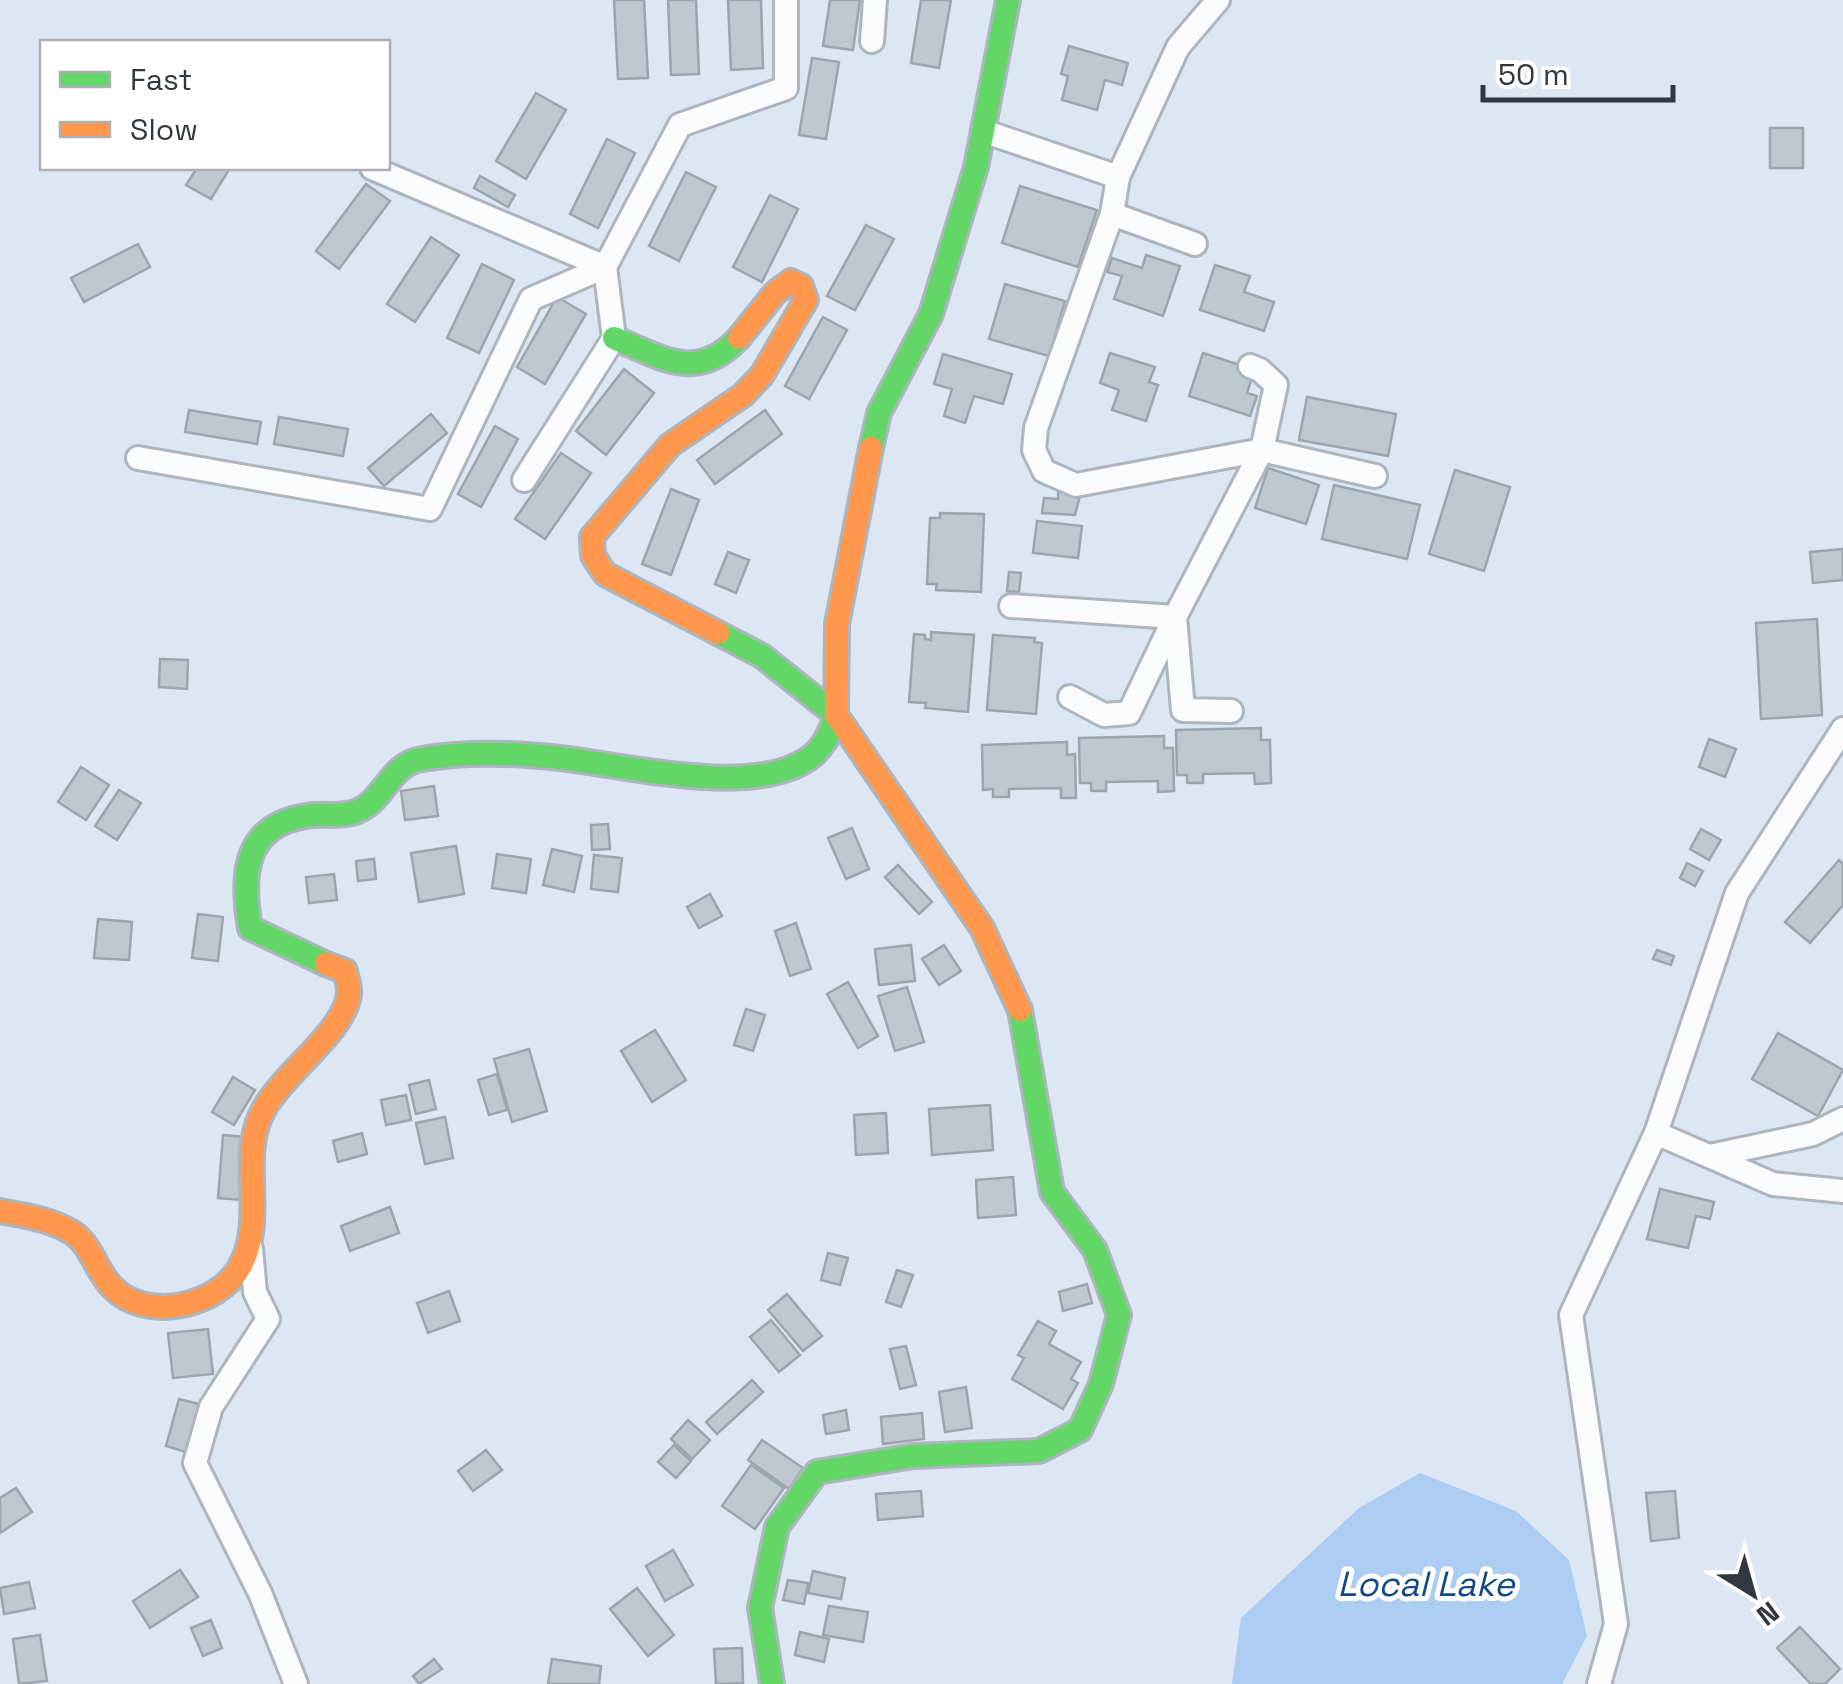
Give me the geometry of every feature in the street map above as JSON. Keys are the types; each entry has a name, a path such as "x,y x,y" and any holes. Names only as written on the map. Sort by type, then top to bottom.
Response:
{"street":[{"path":"524,480 614,338 605,267 680,125 786,88 786,0"},
{"path":"872,41 875,0"},
{"path":"296,1684 260,1593 195,1464 211,1407 268,1318 256,1292 250,1240 250,1148 262,1112 288,1074 337,1019 349,996 345,971 250,928 243,894 246,862 265,832 303,816 335,816 362,810 405,764 441,756 556,757 712,779 761,775 807,759 828,739 836,715 837,624 859,496 879,413 931,314 976,167 1008,0"},
{"path":"1218,0 1178,47 1118,177 1112,214 1036,428 1034,450 1044,471 1076,484 1262,450 1375,476"},
{"path":"982,132 1118,177"},
{"path":"377,170 605,267"},
{"path":"1112,214 1195,244"},
{"path":"138,458 430,509 531,299 605,267"},
{"path":"614,338 686,366 706,365 733,348 778,287 791,281 802,286 806,300 762,375 742,395 670,445 592,537 593,556 605,574 762,656 836,715 878,782 982,928 1020,1009 1052,1192 1094,1250 1118,1315 1102,1384 1080,1430 1038,1451 913,1456 817,1472 777,1527 760,1608 772,1684"},
{"path":"1070,697 1104,715 1129,714 1174,617 1262,450 1276,386 1250,366"},
{"path":"1012,606 1174,617"},
{"path":"1174,617 1183,710 1231,711"},
{"path":"1598,1684 1616,1624 1571,1314 1656,1133 1737,894 1843,730"},
{"path":"1710,1156 1813,1134 1843,1119"},
{"path":"1656,1133 1774,1184 1843,1191"},
{"path":"0,1211 56,1225 80,1238 112,1288 133,1305 162,1308 188,1304 203,1296 238,1270 250,1240"}],"water":[{"name":"Local Lake","path":"1420,1473 1516,1511 1569,1560 1587,1636 1562,1684 1232,1684 1241,1618 1359,1508"}],"building":[{"path":"614,0 644,0 648,78 618,79"},
{"path":"668,0 696,0 699,74 671,75"},
{"path":"728,0 761,0 763,68 731,70"},
{"path":"830,0 860,0 853,50 823,46"},
{"path":"921,0 951,0 939,68 911,63"},
{"path":"1069,46 1128,63 1122,85 1105,80 1097,110 1062,100 1068,76 1061,74"},
{"path":"812,58 839,62 826,139 799,135"},
{"path":"536,93 566,110 526,179 496,161"},
{"path":"1770,128 1803,128 1803,168 1770,168"},
{"path":"607,139 635,153 598,228 570,214"},
{"path":"196,170 229,170 211,199 186,185"},
{"path":"686,172 716,187 679,261 649,246"},
{"path":"480,176 515,195 508,207 474,188"},
{"path":"366,184 390,201 339,269 316,251"},
{"path":"1020,186 1097,210 1078,267 1002,243"},
{"path":"770,195 798,209 762,282 733,267"},
{"path":"866,225 894,239 855,310 827,296"},
{"path":"431,237 459,255 415,322 387,304"},
{"path":"138,244 150,267 84,302 71,278"},
{"path":"1146,255 1180,266 1163,316 1114,299 1122,276 1107,272 1112,258 1142,268"},
{"path":"482,264 514,280 479,353 447,338"},
{"path":"1215,265 1250,276 1244,292 1274,302 1264,331 1200,310"},
{"path":"1005,284 1065,301 1049,356 989,339"},
{"path":"557,297 586,314 545,384 517,367"},
{"path":"823,317 847,330 809,399 785,386"},
{"path":"1110,353 1155,367 1149,382 1158,385 1146,421 1112,410 1119,390 1100,383"},
{"path":"1203,353 1240,365 1238,370 1253,375 1247,393 1257,396 1250,416 1189,396"},
{"path":"943,354 1012,374 1003,404 974,396 965,423 944,416 952,389 934,384"},
{"path":"624,369 654,393 606,455 576,431"},
{"path":"1307,397 1396,414 1388,456 1299,440"},
{"path":"189,410 261,422 257,444 185,432"},
{"path":"765,410 782,434 715,484 697,460"},
{"path":"431,414 447,433 384,486 368,468"},
{"path":"279,417 348,429 343,456 274,444"},
{"path":"495,426 518,439 481,507 458,494"},
{"path":"561,453 591,473 545,539 515,519"},
{"path":"1268,468 1319,485 1306,524 1255,508"},
{"path":"1455,470 1510,487 1484,571 1429,554"},
{"path":"1334,485 1420,505 1407,559 1322,539"},
{"path":"671,489 699,500 671,575 642,564"},
{"path":"1058,490 1081,492 1075,515 1042,513 1044,498 1058,499"},
{"path":"940,513 984,514 981,592 936,590 937,584 927,584 930,518 940,518"},
{"path":"1037,521 1082,526 1078,558 1033,553"},
{"path":"1843,549 1843,580 1813,583 1810,552"},
{"path":"728,552 749,560 736,593 715,584"},
{"path":"1009,572 1021,573 1019,592 1007,591"},
{"path":"1817,619 1822,715 1761,719 1756,623"},
{"path":"931,632 974,635 968,712 925,708 926,703 909,702 914,634 931,640"},
{"path":"993,635 1035,638 1034,642 1042,643 1036,714 987,710"},
{"path":"160,659 188,660 187,689 159,687"},
{"path":"1261,728 1261,740 1270,740 1271,783 1255,784 1254,773 1203,774 1203,783 1187,783 1187,775 1177,775 1176,730"},
{"path":"1164,736 1164,748 1173,748 1174,791 1158,792 1158,781 1106,782 1106,791 1091,791 1091,783 1080,783 1079,738"},
{"path":"1709,739 1736,749 1725,777 1699,767"},
{"path":"1067,742 1067,755 1075,754 1076,798 1061,798 1061,788 1009,789 1009,797 993,797 993,789 983,790 982,745"},
{"path":"81,767 109,785 86,820 58,802"},
{"path":"434,786 438,816 405,820 401,791"},
{"path":"119,790 141,803 117,840 95,826"},
{"path":"608,824 610,849 592,850 591,825"},
{"path":"852,828 869,869 846,879 828,838"},
{"path":"1701,829 1721,840 1709,860 1690,849"},
{"path":"456,846 464,894 419,902 411,853"},
{"path":"552,849 582,856 574,892 543,885"},
{"path":"497,854 531,859 526,893 492,888"},
{"path":"594,855 622,858 618,892 591,889"},
{"path":"374,859 376,879 358,881 356,861"},
{"path":"1839,860 1843,864 1843,905 1810,943 1785,922"},
{"path":"1687,863 1703,871 1695,886 1680,878"},
{"path":"898,865 932,902 919,914 885,877"},
{"path":"334,874 337,900 309,903 306,877"},
{"path":"710,894 722,916 699,928 687,907"},
{"path":"198,914 223,917 218,961 192,958"},
{"path":"98,919 132,922 129,960 94,958"},
{"path":"796,923 811,969 790,976 775,931"},
{"path":"911,945 915,981 879,985 875,949"},
{"path":"944,945 961,971 939,985 922,959"},
{"path":"1657,950 1674,956 1671,965 1653,959"},
{"path":"848,982 878,1036 858,1048 827,994"},
{"path":"907,987 924,1042 895,1051 878,996"},
{"path":"746,1009 765,1015 753,1051 734,1045"},
{"path":"655,1030 686,1080 652,1102 621,1051"},
{"path":"1778,1033 1843,1070 1818,1116 1752,1079"},
{"path":"529,1049 547,1111 512,1122 494,1059"},
{"path":"497,1074 507,1110 489,1115 478,1080"},
{"path":"233,1077 255,1090 234,1125 212,1112"},
{"path":"429,1080 436,1109 416,1114 409,1085"},
{"path":"406,1095 411,1120 386,1125 381,1100"},
{"path":"990,1105 993,1150 932,1155 929,1109"},
{"path":"886,1113 888,1153 856,1155 854,1115"},
{"path":"445,1117 453,1158 425,1164 416,1123"},
{"path":"362,1133 367,1154 338,1162 333,1141"},
{"path":"223,1135 246,1137 241,1200 218,1198"},
{"path":"1013,1177 1016,1215 978,1218 976,1180"},
{"path":"1660,1189 1714,1202 1710,1219 1696,1216 1688,1248 1647,1239"},
{"path":"390,1207 399,1233 350,1251 341,1226"},
{"path":"828,1253 848,1258 840,1285 821,1280"},
{"path":"897,1270 913,1275 901,1307 886,1302"},
{"path":"1087,1284 1092,1303 1063,1311 1059,1292"},
{"path":"449,1291 460,1321 428,1333 417,1303"},
{"path":"787,1294 822,1336 803,1351 768,1310"},
{"path":"771,1320 800,1355 779,1372 750,1337"},
{"path":"1038,1321 1056,1331 1049,1344 1081,1362 1071,1379 1078,1383 1063,1409 1012,1379 1024,1358 1018,1355"},
{"path":"208,1329 213,1374 173,1378 168,1333"},
{"path":"906,1346 916,1385 900,1389 890,1349"},
{"path":"752,1380 763,1392 717,1434 706,1422"},
{"path":"966,1387 972,1428 945,1432 939,1392"},
{"path":"179,1399 206,1406 192,1454 166,1446"},
{"path":"846,1410 849,1430 826,1434 823,1415"},
{"path":"922,1413 924,1439 883,1444 881,1417"},
{"path":"688,1420 710,1440 692,1459 671,1439"},
{"path":"762,1440 803,1468 789,1489 748,1460"},
{"path":"674,1445 691,1461 676,1478 658,1462"},
{"path":"486,1450 502,1470 473,1491 458,1471"},
{"path":"751,1465 784,1488 755,1529 722,1506"},
{"path":"16,1488 32,1512 0,1533 0,1498"},
{"path":"921,1491 923,1516 878,1520 876,1494"},
{"path":"1675,1491 1679,1538 1651,1541 1646,1493"},
{"path":"673,1550 693,1585 665,1601 646,1566"},
{"path":"180,1570 198,1597 150,1628 133,1601"},
{"path":"813,1571 845,1578 841,1599 808,1593"},
{"path":"788,1580 808,1583 804,1604 783,1600"},
{"path":"29,1582 35,1608 4,1614 0,1588"},
{"path":"637,1588 674,1635 648,1656 610,1609"},
{"path":"829,1606 868,1612 863,1642 823,1635"},
{"path":"211,1620 222,1648 203,1656 191,1628"},
{"path":"1800,1627 1840,1669 1825,1684 1811,1684 1777,1648"},
{"path":"800,1632 829,1639 824,1662 795,1655"},
{"path":"40,1635 47,1681 19,1684 13,1639"},
{"path":"742,1648 743,1683 716,1684 714,1649"},
{"path":"434,1659 442,1669 419,1684 413,1676"},
{"path":"552,1659 601,1666 599,1684 548,1684"}],"traffic: fast":[{"path":"871,448 879,413 931,314 976,167 1008,0"},
{"path":"614,338 664,359 694,363 724,352 739,338"},
{"path":"326,964 250,928 246,890 251,856 269,830 285,822 363,809 411,762 456,755 508,754 721,778 784,770 814,755 836,715 762,656 718,633"},
{"path":"772,1684 760,1608 777,1527 817,1472 913,1456 1039,1451 1080,1430 1101,1384 1119,1315 1095,1250 1052,1192 1020,1010"}],"traffic: slow":[{"path":"718,633 605,574 593,556 592,537 670,445 743,395 762,375 806,300 801,286 791,281 775,293 739,338"},
{"path":"871,448 837,624 836,715 982,928 1020,1010"},
{"path":"0,1211 47,1221 73,1233 85,1245 107,1282 127,1298 144,1305 181,1305 216,1292 230,1281 248,1249 252,1154 260,1117 345,1009 349,991 345,971 326,964"}]}
